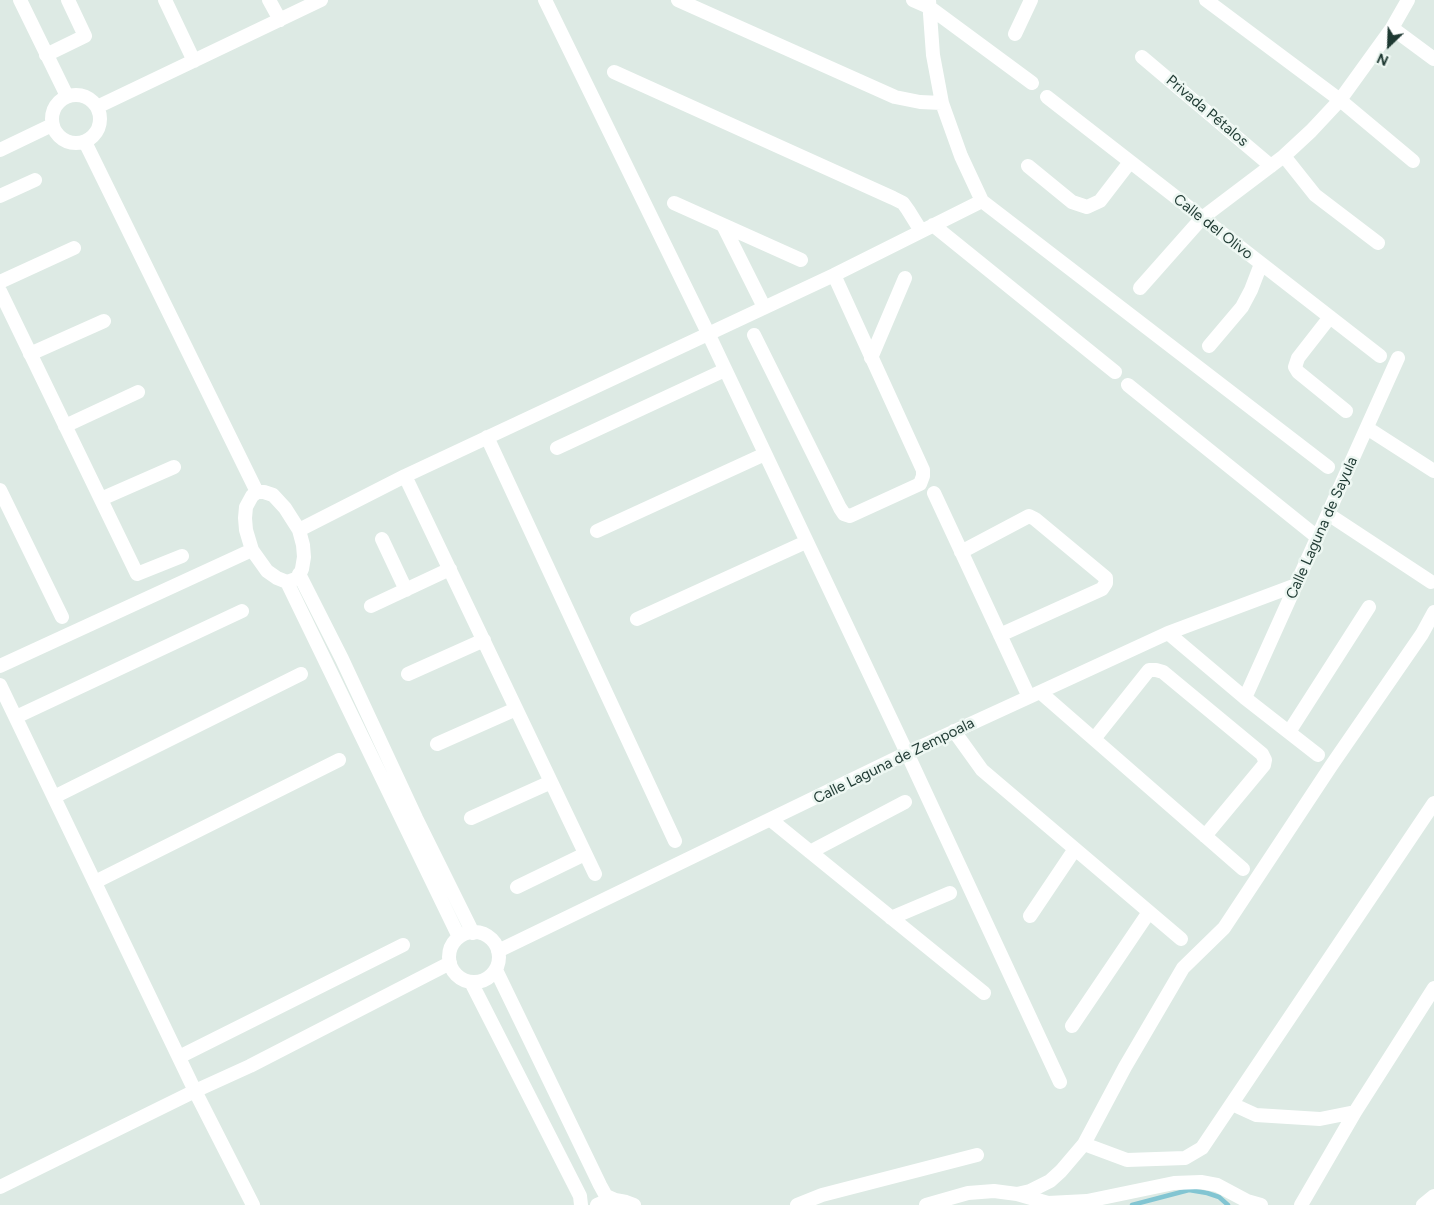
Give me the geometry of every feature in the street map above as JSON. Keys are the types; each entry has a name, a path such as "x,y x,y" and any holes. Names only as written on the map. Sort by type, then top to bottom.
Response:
{"street":[{"path":"20,0 66,96"},
{"path":"46,55 85,36 68,0"},
{"path":"165,0 194,61"},
{"path":"269,0 280,20"},
{"path":"97,107 321,0"},
{"path":"545,0 708,333 1060,1082"},
{"path":"678,0 895,97 920,102 942,103"},
{"path":"913,0 929,4 1032,82"},
{"path":"1015,34 1030,0"},
{"path":"1206,0 1340,100 1413,162"},
{"path":"1140,288 1202,218 1284,156 1340,100 1392,28 1405,2"},
{"path":"929,4 933,54 942,103 961,156 982,201 1328,467"},
{"path":"1392,28 1434,59"},
{"name":"Privada Pétalos","path":"1142,57 1271,166"},
{"path":"614,72 903,203 927,228 1115,372"},
{"path":"80,95 93,102 97,107 100,120 99,127 91,139 85,142 71,143 65,141 59,137 52,125 53,111 66,96 80,95"},
{"name":"Calle del Olivo","path":"1047,97 1380,356"},
{"path":"0,150 52,125"},
{"path":"85,142 257,492"},
{"path":"1284,156 1315,195 1378,243"},
{"path":"1028,166 1072,202 1087,207 1100,201 1130,162"},
{"path":"0,196 35,180"},
{"path":"298,530 405,476 834,275 982,201"},
{"path":"674,203 802,260"},
{"path":"723,225 764,308"},
{"path":"0,282 74,248"},
{"path":"1209,346 1242,307 1261,264"},
{"path":"754,335 844,514 850,516 920,484 923,470 834,275"},
{"path":"872,358 905,278"},
{"path":"0,291 137,574 182,556"},
{"path":"1330,317 1298,358 1295,367 1298,372 1346,411"},
{"path":"30,354 104,321"},
{"name":"Calle Laguna de Sayula","path":"1245,698 1398,358"},
{"path":"556,448 725,370"},
{"path":"1128,385 1317,537"},
{"path":"66,426 138,392"},
{"path":"1366,428 1434,471"},
{"path":"487,437 676,841"},
{"path":"596,531 765,454"},
{"path":"101,499 174,467"},
{"path":"405,476 595,874"},
{"path":"0,490 62,617"},
{"path":"257,492 274,495 285,508 298,530 303,545 302,569 298,578 287,582 267,571 252,550 244,518 246,507 252,496 257,492"},
{"path":"934,493 1000,635 1034,694 1094,739 1244,869"},
{"path":"1328,514 1431,582"},
{"path":"961,552 1029,516 1106,578 1106,583 1102,589 1000,635"},
{"path":"382,539 406,590"},
{"path":"637,620 806,542"},
{"path":"0,666 252,550"},
{"path":"371,606 450,569"},
{"path":"299,574 342,659 416,818 473,932"},
{"path":"287,582 459,937"},
{"name":"Calle Laguna de Zempoala","path":"498,951 907,753 1034,694 1168,633 1296,585"},
{"path":"1289,732 1369,607"},
{"path":"16,717 242,611"},
{"path":"1016,1194 1030,1191 1050,1181 1084,1144 1125,1067 1183,968 1224,928 1330,766 1428,630 1434,612"},
{"path":"1168,633 1245,698 1318,755"},
{"path":"408,674 484,640"},
{"path":"1094,739 1149,670 1156,670 1163,672 1262,754 1265,760 1264,765 1205,836"},
{"path":"54,797 301,674"},
{"path":"0,685 195,1092 253,1205"},
{"path":"437,744 516,709"},
{"path":"954,731 982,770 1181,939"},
{"path":"95,882 339,760"},
{"path":"471,818 551,782"},
{"path":"810,852 905,802"},
{"path":"1084,1144 1127,1160 1185,1158 1202,1148 1434,804"},
{"path":"771,820 984,993"},
{"path":"1030,916 1075,849"},
{"path":"517,887 585,854"},
{"path":"891,918 950,893"},
{"path":"1072,1026 1149,912"},
{"path":"473,932 487,936 494,942 498,951 499,961 496,970 489,977 471,982 461,978 454,972 449,954 453,944 459,937 473,932"},
{"path":"179,1057 403,945"},
{"path":"0,1187 250,1066 450,963"},
{"path":"496,970 606,1196 634,1205"},
{"path":"471,982 580,1196 581,1205"},
{"path":"1301,1205 1355,1112 1434,988"},
{"path":"1232,1104 1256,1115 1320,1120 1355,1112"},
{"path":"797,1205 822,1195 977,1155"},
{"path":"926,1205 968,1193 994,1191 1016,1194 1048,1203 1087,1201 1174,1183 1202,1182 1217,1185 1246,1201 1261,1205"},
{"path":"1423,1205 1434,1196"},
{"path":"597,1205 615,1200"}],"waterway":[{"path":"1132,1205 1189,1190 1219,1197 1228,1205"}]}
